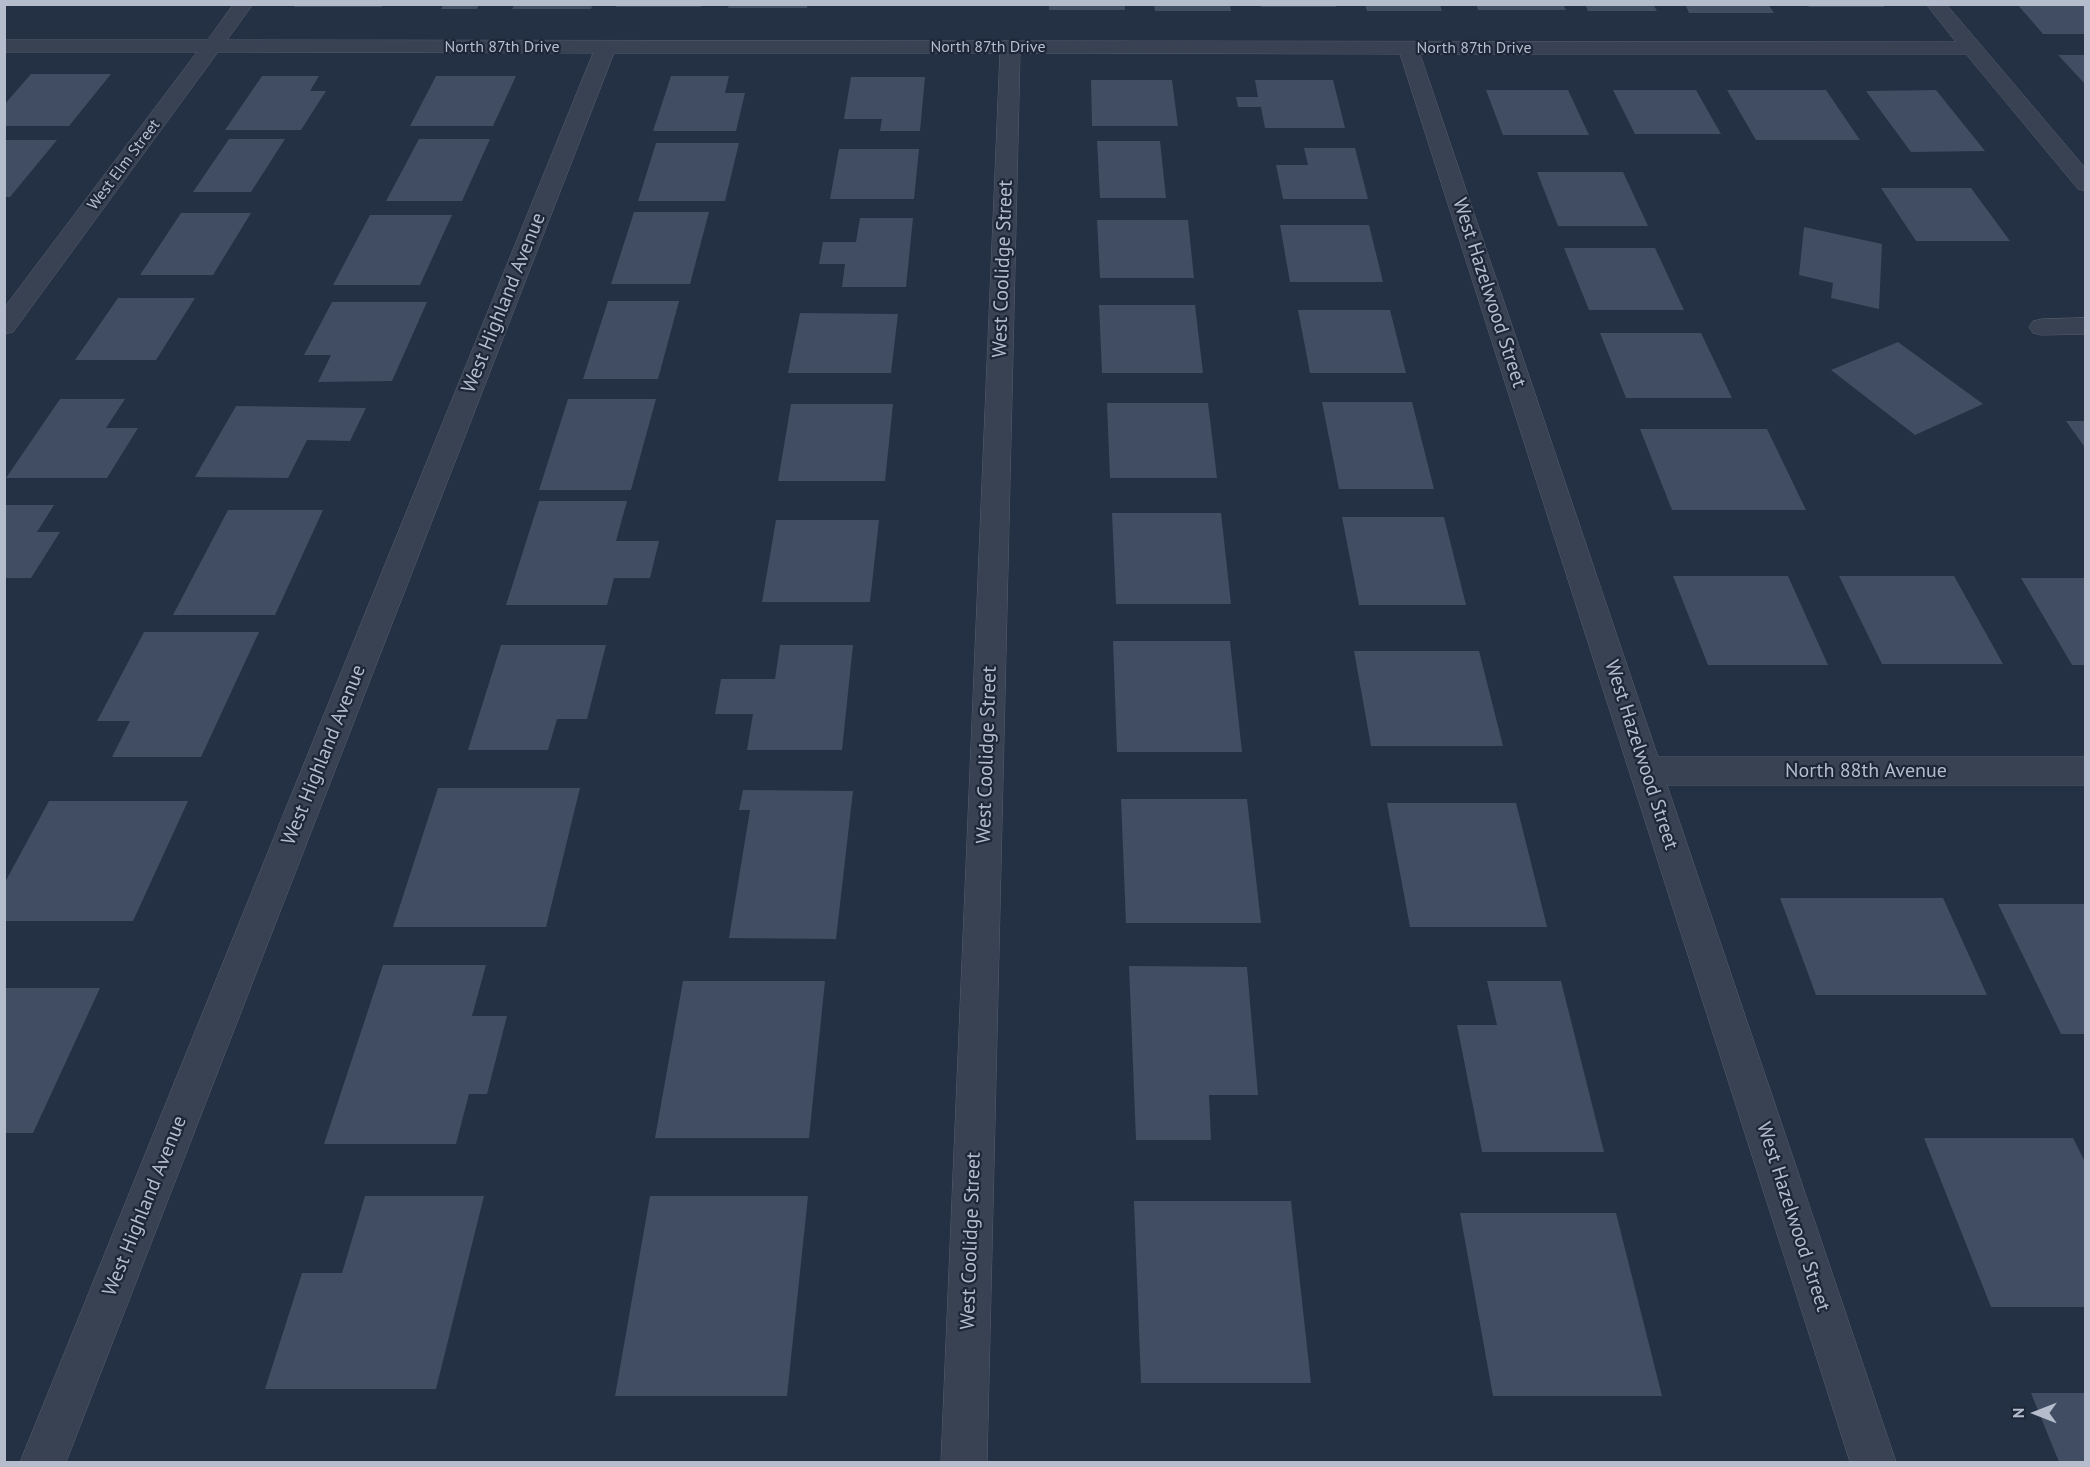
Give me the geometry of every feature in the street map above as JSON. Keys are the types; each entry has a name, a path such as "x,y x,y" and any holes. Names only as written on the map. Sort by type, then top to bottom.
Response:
{"street":[{"name":"West Elm Street","path":"4,326 244,4"},
{"path":"1935,4 2085,184"},
{"name":"North 87th Drive","path":"4,46 1971,48"},
{"name":"West Highland Avenue","path":"43,1462 606,47"},
{"name":"West Coolidge Street","path":"964,1462 1010,47"},
{"name":"West Hazelwood Street","path":"1408,48 1873,1462"},
{"path":"2042,327 2085,326"},
{"name":"North 88th Avenue","path":"1647,771 2085,771"}],"building":[{"path":"296,4 383,4 382,7 294,7"},
{"path":"444,4 479,4 477,9 441,9"},
{"path":"515,4 593,4 591,9 512,9"},
{"path":"617,4 702,4 701,7 616,7"},
{"path":"729,4 808,4 807,8 728,8"},
{"path":"1049,4 1125,4 1125,10 1049,10"},
{"path":"1154,4 1230,4 1231,11 1155,11"},
{"path":"1260,4 1335,4 1336,7 1261,7"},
{"path":"1476,4 1563,4 1566,10 1478,10"},
{"path":"1585,4 1653,4 1657,11 1588,11"},
{"path":"1685,4 1768,4 1774,13 1689,13"},
{"path":"1807,4 1882,4 1884,7 1809,7"},
{"path":"2017,4 2086,4 2086,34 2043,34"},
{"path":"1365,5 1440,5 1442,11 1367,11"},
{"path":"2058,55 2086,55 2086,85"},
{"path":"31,74 111,74 69,126 4,126 4,105"},
{"path":"262,76 319,76 310,91 326,91 301,130 225,130"},
{"path":"436,76 516,76 493,126 410,126"},
{"path":"671,76 729,76 725,93 745,93 736,131 653,131"},
{"path":"851,77 925,77 920,131 880,131 882,119 844,119"},
{"path":"1091,80 1172,80 1178,126 1092,126"},
{"path":"1255,80 1333,80 1345,128 1265,128 1261,107 1238,107 1236,97 1258,97"},
{"path":"1486,90 1568,90 1589,135 1503,135"},
{"path":"1613,90 1696,90 1721,134 1635,134"},
{"path":"1727,90 1826,90 1860,140 1756,140"},
{"path":"1936,90 1985,151 1911,152 1866,91"},
{"path":"229,139 285,139 251,192 193,192"},
{"path":"419,139 490,139 462,201 386,201"},
{"path":"4,140 57,140 10,197 4,197"},
{"path":"1097,141 1160,141 1166,198 1100,198"},
{"path":"656,143 739,143 725,201 638,201"},
{"path":"1304,148 1355,148 1368,199 1283,199 1276,165 1308,165"},
{"path":"839,149 919,149 914,199 830,199"},
{"path":"1537,172 1623,172 1648,226 1558,226"},
{"path":"1881,188 1971,188 2010,241 1916,241"},
{"path":"634,212 709,212 690,284 611,284"},
{"path":"181,213 251,213 213,275 140,275"},
{"path":"370,215 452,215 420,285 333,285"},
{"path":"860,218 913,218 906,287 842,287 845,264 819,264 823,242 856,242"},
{"path":"1097,220 1188,220 1194,278 1100,278"},
{"path":"1280,225 1369,225 1383,282 1290,282"},
{"path":"1804,227 1882,244 1879,309 1831,298 1833,283 1799,275"},
{"path":"1564,248 1655,248 1684,310 1589,310"},
{"path":"118,298 195,298 156,360 75,360"},
{"path":"608,301 679,301 658,379 583,379"},
{"path":"332,302 427,302 392,381 318,382 331,355 304,355"},
{"path":"1099,305 1195,305 1203,373 1102,373"},
{"path":"1298,310 1390,310 1406,373 1310,373"},
{"path":"800,313 898,314 891,373 788,373"},
{"path":"1600,333 1701,333 1732,398 1626,398"},
{"path":"1898,342 1983,404 1915,435 1831,370"},
{"path":"60,399 125,399 106,428 138,428 107,478 6,478"},
{"path":"568,399 656,399 631,490 539,490"},
{"path":"1322,402 1412,402 1434,489 1339,489"},
{"path":"1107,403 1208,403 1217,478 1110,478"},
{"path":"791,404 893,404 885,481 778,481"},
{"path":"236,406 366,408 350,441 307,440 288,478 195,477"},
{"path":"2066,421 2086,421 2086,449"},
{"path":"1640,429 1767,429 1806,510 1672,510"},
{"path":"539,501 627,501 616,541 659,541 650,578 614,578 607,605 506,605"},
{"path":"4,505 54,505 37,532 60,532 31,578 4,578"},
{"path":"228,510 323,510 275,615 173,615"},
{"path":"1112,513 1221,513 1231,604 1116,604"},
{"path":"1342,517 1444,517 1466,605 1359,605"},
{"path":"776,520 879,520 870,602 762,602"},
{"path":"1673,576 1788,576 1828,665 1708,665"},
{"path":"1839,576 1954,576 2003,664 1882,664"},
{"path":"2021,578 2086,578 2086,665 2072,665"},
{"path":"144,632 259,632 201,757 112,757 130,721 97,721"},
{"path":"1113,641 1230,641 1242,752 1117,752"},
{"path":"501,645 606,645 587,719 557,719 548,750 468,750"},
{"path":"780,645 853,645 842,750 747,750 753,714 715,714 721,679 775,679"},
{"path":"1354,651 1479,651 1503,746 1371,746"},
{"path":"438,788 580,788 546,927 393,927"},
{"path":"743,790 853,791 836,939 729,938 750,810 739,810"},
{"path":"1121,799 1247,799 1261,923 1126,923"},
{"path":"49,801 188,801 133,921 4,921 4,884"},
{"path":"1387,803 1516,803 1547,927 1410,927"},
{"path":"1780,898 1943,898 1987,995 1816,995"},
{"path":"1998,904 2086,904 2086,1034 2061,1034"},
{"path":"383,965 486,965 472,1016 507,1016 487,1094 469,1094 456,1144 324,1144"},
{"path":"1129,966 1247,967 1258,1095 1209,1095 1211,1140 1136,1140"},
{"path":"683,981 825,981 809,1138 655,1138"},
{"path":"1487,981 1561,981 1604,1152 1482,1152 1457,1025 1497,1025"},
{"path":"4,988 100,988 33,1133 4,1133"},
{"path":"1924,1138 2073,1138 2086,1164 2086,1307 1991,1307"},
{"path":"365,1196 484,1196 436,1389 265,1389 302,1273 342,1273"},
{"path":"650,1196 808,1196 787,1396 615,1396"},
{"path":"1134,1201 1291,1201 1311,1383 1141,1383"},
{"path":"1460,1213 1616,1213 1662,1396 1493,1396"},
{"path":"2031,1393 2086,1393 2086,1462 2059,1462"}]}
